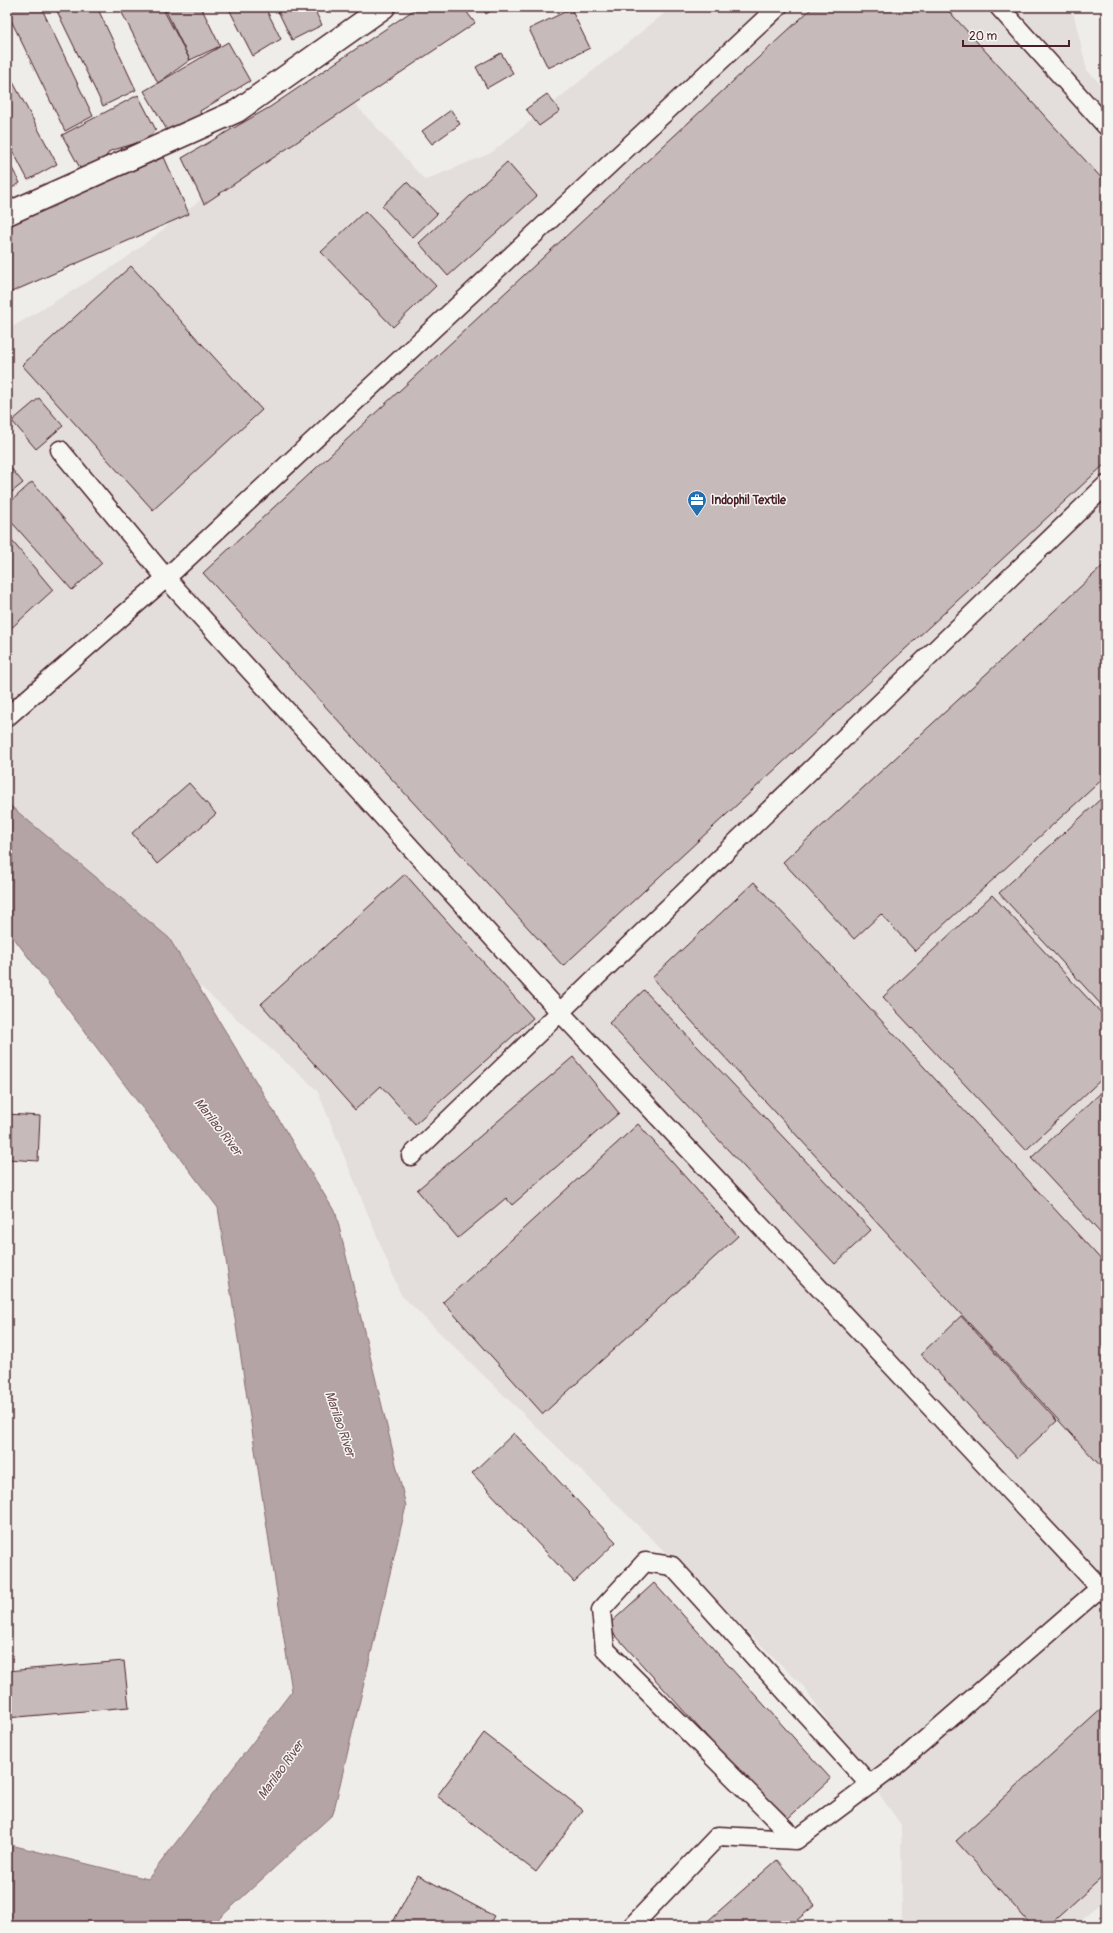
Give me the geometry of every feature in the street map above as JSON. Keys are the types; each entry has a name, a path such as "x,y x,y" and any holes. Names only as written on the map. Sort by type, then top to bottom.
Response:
{"street":[{"path":"7,214 237,111 384,7"}],"lane":[{"path":"7,717 166,578 778,7"},
{"path":"999,7 1106,126"},
{"path":"60,450 166,578 560,1012 1103,1591 902,1760 796,1840 718,1836 632,1926"},
{"path":"411,1156 1106,485"},
{"path":"796,1840 605,1649 601,1610 645,1562 672,1566 870,1785"}],"shaded area":[{"path":"672,7 1072,7 1087,70 1106,90 1106,1899 1074,1926 902,1926 901,1825 803,1686 401,1295 317,1090 7,815 7,330 122,261 342,90 425,180 491,153"}],"water":[{"name":"Marilao River","path":"7,803 169,938 336,1214 406,1506 333,1814 211,1926 7,1926 7,1844 148,1879 292,1691 218,1208 7,929"}],"building":[{"path":"7,7 41,7 93,116 65,131 7,12"},
{"path":"55,7 97,7 136,90 103,106"},
{"path":"119,7 162,7 190,60 158,83"},
{"path":"164,7 201,7 220,46 190,60"},
{"path":"228,7 265,7 281,39 253,56"},
{"path":"276,7 313,7 322,25 292,40"},
{"path":"418,7 463,7 475,23 204,204 182,158 270,107"},
{"path":"482,7 497,7 486,14"},
{"path":"813,7 945,7 1106,183 1106,463 563,966 203,573"},
{"path":"571,9 590,48 548,68 529,29"},
{"path":"228,42 250,81 200,111 201,117 170,135 144,91"},
{"path":"501,53 513,73 487,88 476,67"},
{"path":"7,71 57,164 28,180 7,140"},
{"path":"547,94 560,111 539,126 526,109"},
{"path":"138,95 156,130 144,141 110,151 98,166 80,168 62,135"},
{"path":"451,110 460,124 432,144 422,131"},
{"path":"164,157 189,214 7,294 7,226"},
{"path":"7,159 20,183 7,191"},
{"path":"507,162 537,196 448,276 419,243"},
{"path":"407,182 437,214 412,238 382,206"},
{"path":"365,211 436,286 393,327 321,252"},
{"path":"131,266 262,410 153,510 22,365"},
{"path":"39,398 63,426 36,449 12,421"},
{"path":"7,463 23,483 7,496"},
{"path":"32,482 102,563 72,590 7,517 7,505"},
{"path":"7,535 53,590 7,632"},
{"path":"1106,563 1106,776 915,951 881,914 854,939 783,862"},
{"path":"189,783 216,814 157,864 132,833"},
{"path":"1106,794 1106,1010 999,893"},
{"path":"405,874 533,1018 415,1124 381,1086 355,1110 261,1004"},
{"path":"754,882 1106,1265 1106,1472 652,978"},
{"path":"992,895 1106,1018 1106,1075 1026,1150 883,997"},
{"path":"644,990 871,1230 835,1264 609,1023"},
{"path":"573,1057 619,1113 512,1205 506,1198 458,1238 417,1190"},
{"path":"1106,1088 1106,1239 1031,1158"},
{"path":"7,1114 40,1116 38,1161 7,1159"},
{"path":"638,1124 738,1236 543,1414 443,1302"},
{"path":"961,1316 1057,1421 1017,1458 921,1354"},
{"path":"514,1433 616,1542 574,1582 472,1473"},
{"path":"654,1583 831,1779 784,1822 607,1626"},
{"path":"124,1661 129,1707 7,1718 7,1671"},
{"path":"1106,1705 1106,1874 1048,1926 1032,1926 956,1841"},
{"path":"484,1733 583,1810 536,1872 437,1796"},
{"path":"777,1860 815,1905 790,1926 702,1926"},
{"path":"418,1875 494,1916 488,1926 396,1926 392,1924"}],"place":[{"name":"Indophil Textile","path":"697,517"}]}
